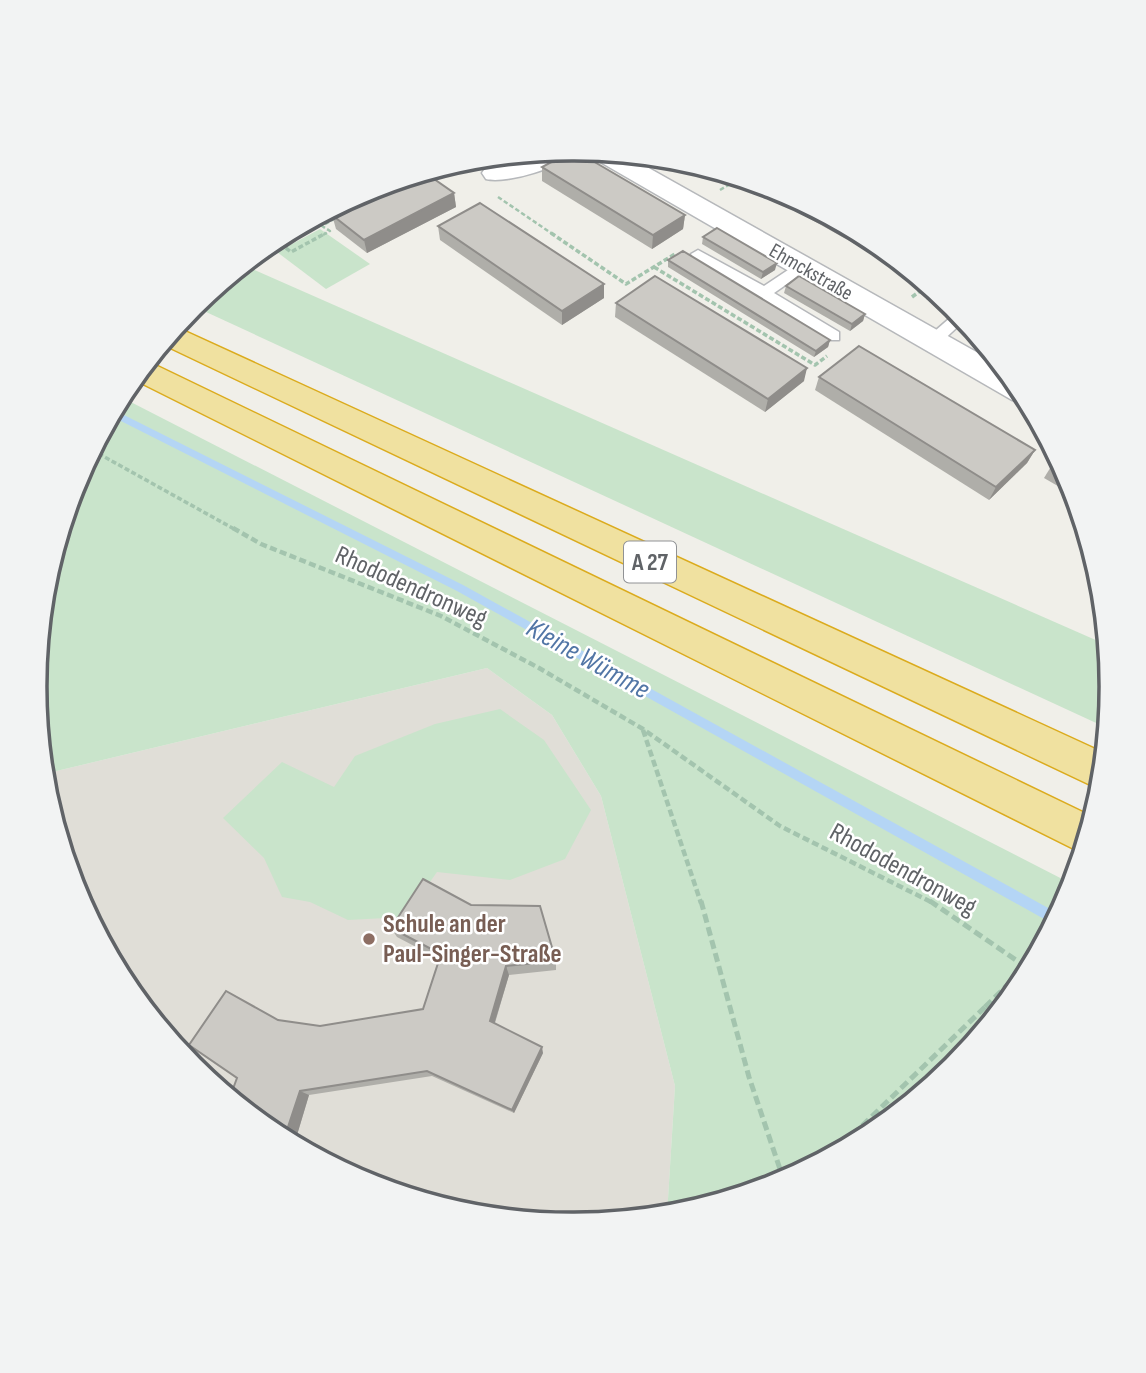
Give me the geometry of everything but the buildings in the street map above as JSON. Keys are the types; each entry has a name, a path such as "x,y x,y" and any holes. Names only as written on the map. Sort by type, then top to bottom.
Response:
{"highway":[{"name":"A 27","path":"179,339 1092,767"},
{"name":"A 27","path":"150,375 1079,831"}],"street":[{"path":"495,173 540,162"},
{"name":"Ehmckstraße","path":"620,163 999,378"}],"lane":[{"path":"698,254 834,336"},
{"path":"764,293 802,267"},
{"path":"933,341 952,323"}],"path":[{"path":"495,173 495,196 626,284 678,252"},
{"path":"390,198 401,190"},
{"path":"284,247 291,252 330,232 322,226 328,222 334,219 342,223"},
{"name":"Rhododendronweg","path":"101,455 261,544 440,616 539,668 643,729 780,826 941,907 1019,963"},
{"path":"643,729 704,911 749,1077 780,1169"},
{"path":"862,1126 1002,991"}],"shaded area":[{"name":"Schule an der Paul-Singer-Straße","path":"487,668 552,715 601,796 675,1086 668,1203 642,1208 573,1212 504,1208 470,1202 404,1184 372,1172 340,1158 281,1124 226,1082 201,1058 156,1007 136,979 101,919 87,888 65,823 54,772"}],"green space":[{"path":"320,229 370,264 326,289 277,252"},
{"path":"253,269 1097,640 1098,724 205,311"},
{"path":"131,402 1062,879 1059,888 1028,949 990,1007 945,1058 893,1104 836,1142 806,1158 742,1184 668,1203 675,1086 601,796 552,715 487,668 54,772 47,687 48,652 57,584 65,550 87,485 101,454"},
{"path":"500,709 544,740 591,810 565,859 510,880 437,872 405,917 348,920 310,902 282,897 264,858 223,818 282,762 334,787 355,756 435,724"}],"waterway":[{"name":"Kleine Wümme","path":"122,418 460,588 1047,914"}],"place":[{"name":"Schule an der Paul-Singer-Straße","path":"369,939"}]}
